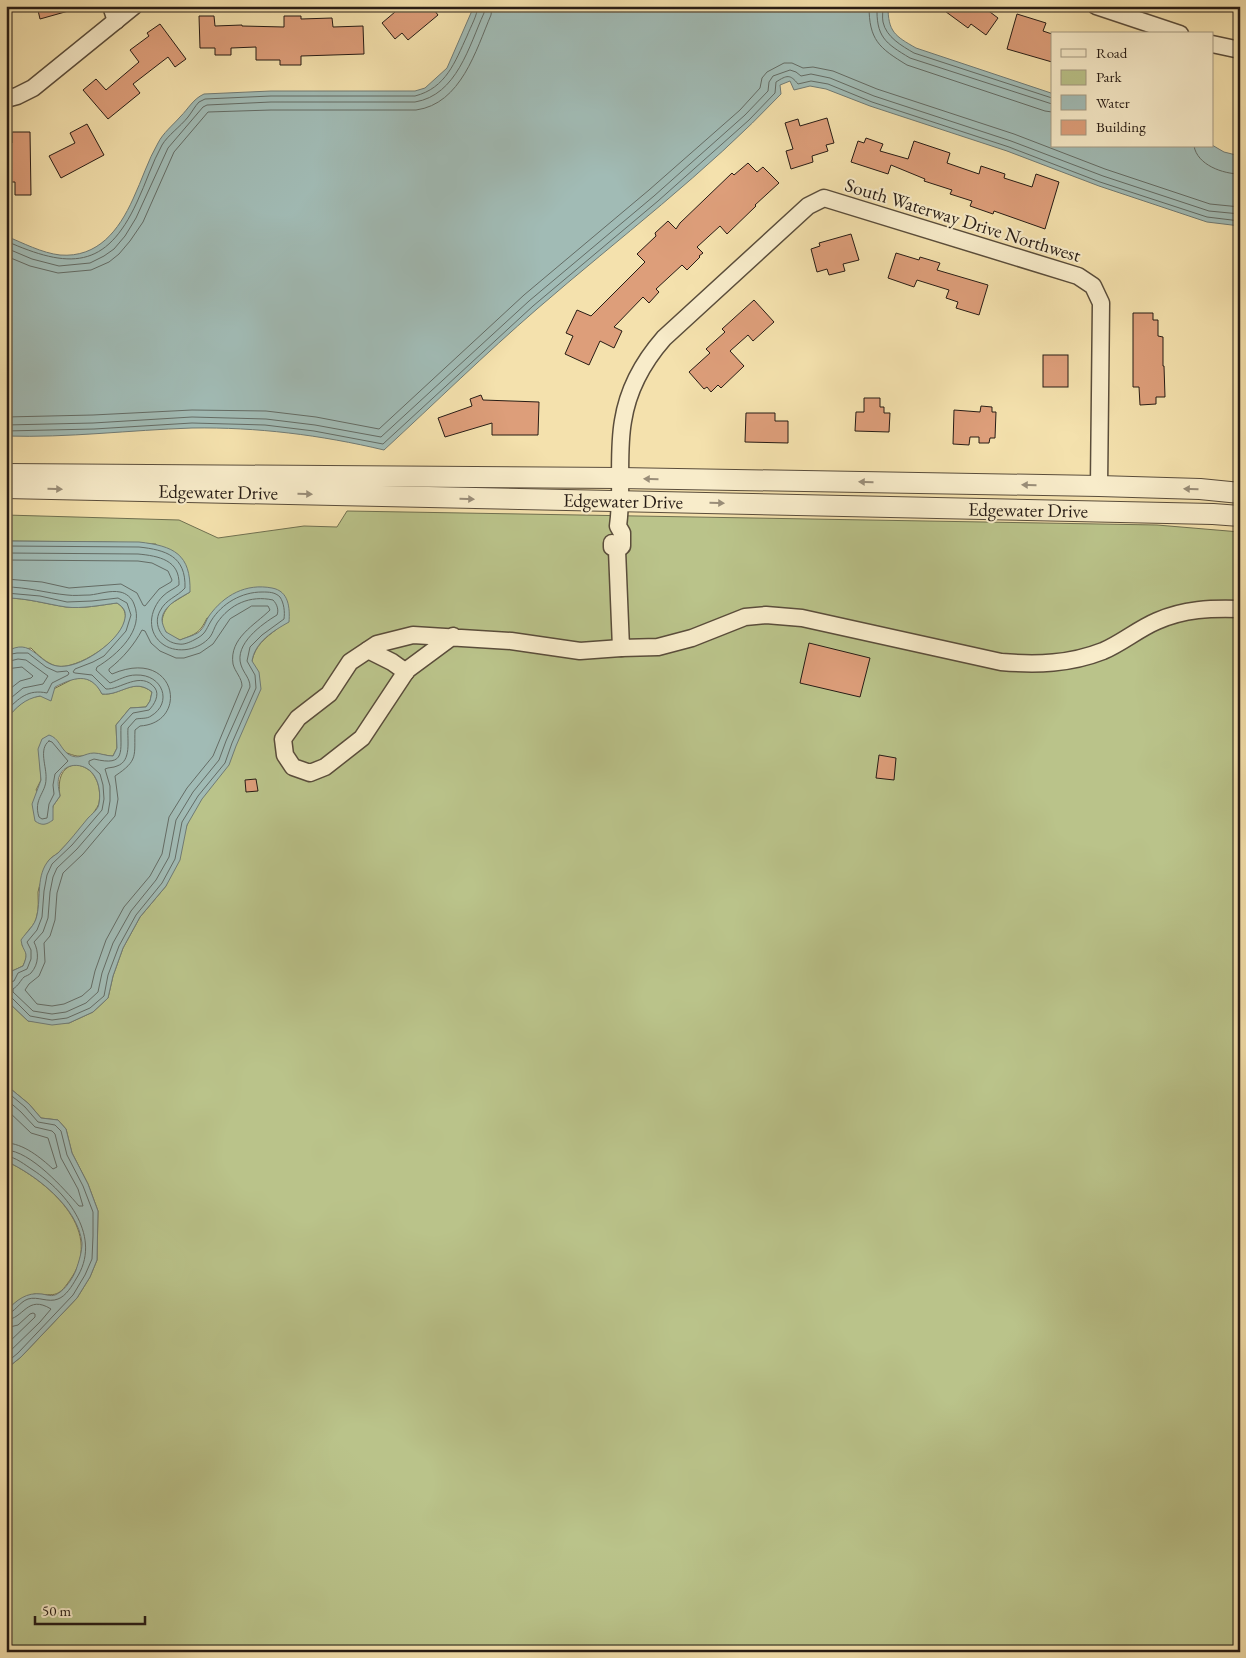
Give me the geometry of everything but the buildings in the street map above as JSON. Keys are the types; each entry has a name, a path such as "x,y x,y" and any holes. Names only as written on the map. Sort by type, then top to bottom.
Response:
{"street":[{"path":"6,99 18,96 33,88 113,14 134,6"},
{"path":"1096,6 1174,32"},
{"path":"1214,44 1240,50"},
{"name":"South Waterway Drive Northwest","path":"621,648 617,550 612,547 612,532 618,526 621,440 626,403 641,368 664,338 808,206 824,198 1078,276 1094,286 1101,303 1099,486"},
{"name":"Edgewater Drive","path":"6,474 620,478 1099,486 1200,489 1240,493"},
{"name":"Edgewater Drive","path":"6,488 452,499 837,505 1240,516"},
{"path":"453,636 406,672 362,738 324,767 310,773 293,767 284,755 284,739 298,718 329,694 350,662 378,644 413,635 453,636 510,641 580,651 658,646 692,638 745,617 766,615 802,618 1002,662 1035,665 1068,661 1104,651 1157,621 1182,613 1208,608 1240,610"},
{"path":"368,650 392,662 406,672"}],"green space":[{"path":"347,511 1157,525 1240,532 1240,1652 6,1652 6,1369 21,1357 77,1298 90,1277 97,1260 98,1211 88,1184 72,1153 66,1129 58,1120 41,1118 29,1104 6,1085 6,1000 28,1021 69,1023 93,1012 108,998 113,976 123,948 140,917 166,886 187,825 255,651 277,629 207,618 197,632 180,640 166,632 162,620 172,603 190,592 156,544 6,541 6,515 179,520 218,538 304,526 337,527"},
{"path":"6,598 72,607 117,603 125,612 124,622 118,633 95,654 81,662 67,666 56,666 39,656 31,648 6,652"},
{"path":"83,678 94,683 102,694 139,686 145,688 152,692 150,701 146,707 130,708 116,725 117,748 113,756 94,754 77,756 67,753 40,765 41,780 36,790 52,812 53,806 60,796 60,781 64,771 71,766 79,765 88,769 95,777 99,788 99,803 81,828 48,861 38,892 36,919 25,935 22,945 26,953 23,966 12,971 12,976 6,979 6,854 9,854 8,842 6,842 6,719 28,698 40,696 73,679"},
{"path":"6,1161 22,1169 53,1193 66,1208 76,1224 81,1241 80,1259 72,1277 60,1292 52,1295 34,1294 6,1311"}],"water":[{"path":"474,6 888,6 891,28 903,40 916,48 1051,93 1051,148 1214,148 1214,146 1224,152 1240,156 1240,226 1207,222 1099,186 1007,151 870,106 826,89 810,86 794,90 790,81 780,85 781,94 723,151 518,326 384,450 313,436 216,428 52,436 6,436 6,236 39,250 60,255 73,255 85,252 106,240 121,221 133,199 158,143 194,101 204,94 271,91 415,91 425,88 447,68"},
{"path":"6,541 139,542 162,546 171,550 184,561 190,579 190,592 168,607 162,621 166,632 180,640 199,632 204,627 209,616 222,602 236,592 245,589 262,587 278,590 285,596 289,611 289,622 266,638 254,654 252,661 259,672 261,689 229,765 202,799 187,825 180,860 166,886 140,917 123,948 113,976 108,998 93,1012 69,1023 52,1025 28,1021 6,1000 6,979 12,976 12,971 23,966 25,961 26,954 21,940 36,919 42,872 45,866 66,845 97,808 100,792 92,772 77,765 66,768 59,777 60,796 53,806 53,820 44,824 35,821 32,804 41,780 38,749 42,739 49,735 55,738 65,752 75,757 90,753 113,756 117,748 116,725 130,708 146,707 152,692 139,686 102,694 87,679 75,679 55,687 51,701 40,696 29,699 17,707 6,719 6,652 22,647 34,652 50,664 66,666 76,664 97,653 114,638 124,622 125,611 117,603 72,607 6,598"},
{"path":"6,1085 29,1104 41,1118 58,1120 66,1129 72,1153 88,1184 98,1211 97,1260 90,1277 77,1298 21,1357 6,1369 6,1311 18,1300 31,1294 50,1296 63,1290 76,1270 82,1243 73,1217 54,1194 30,1175 6,1161"}]}
